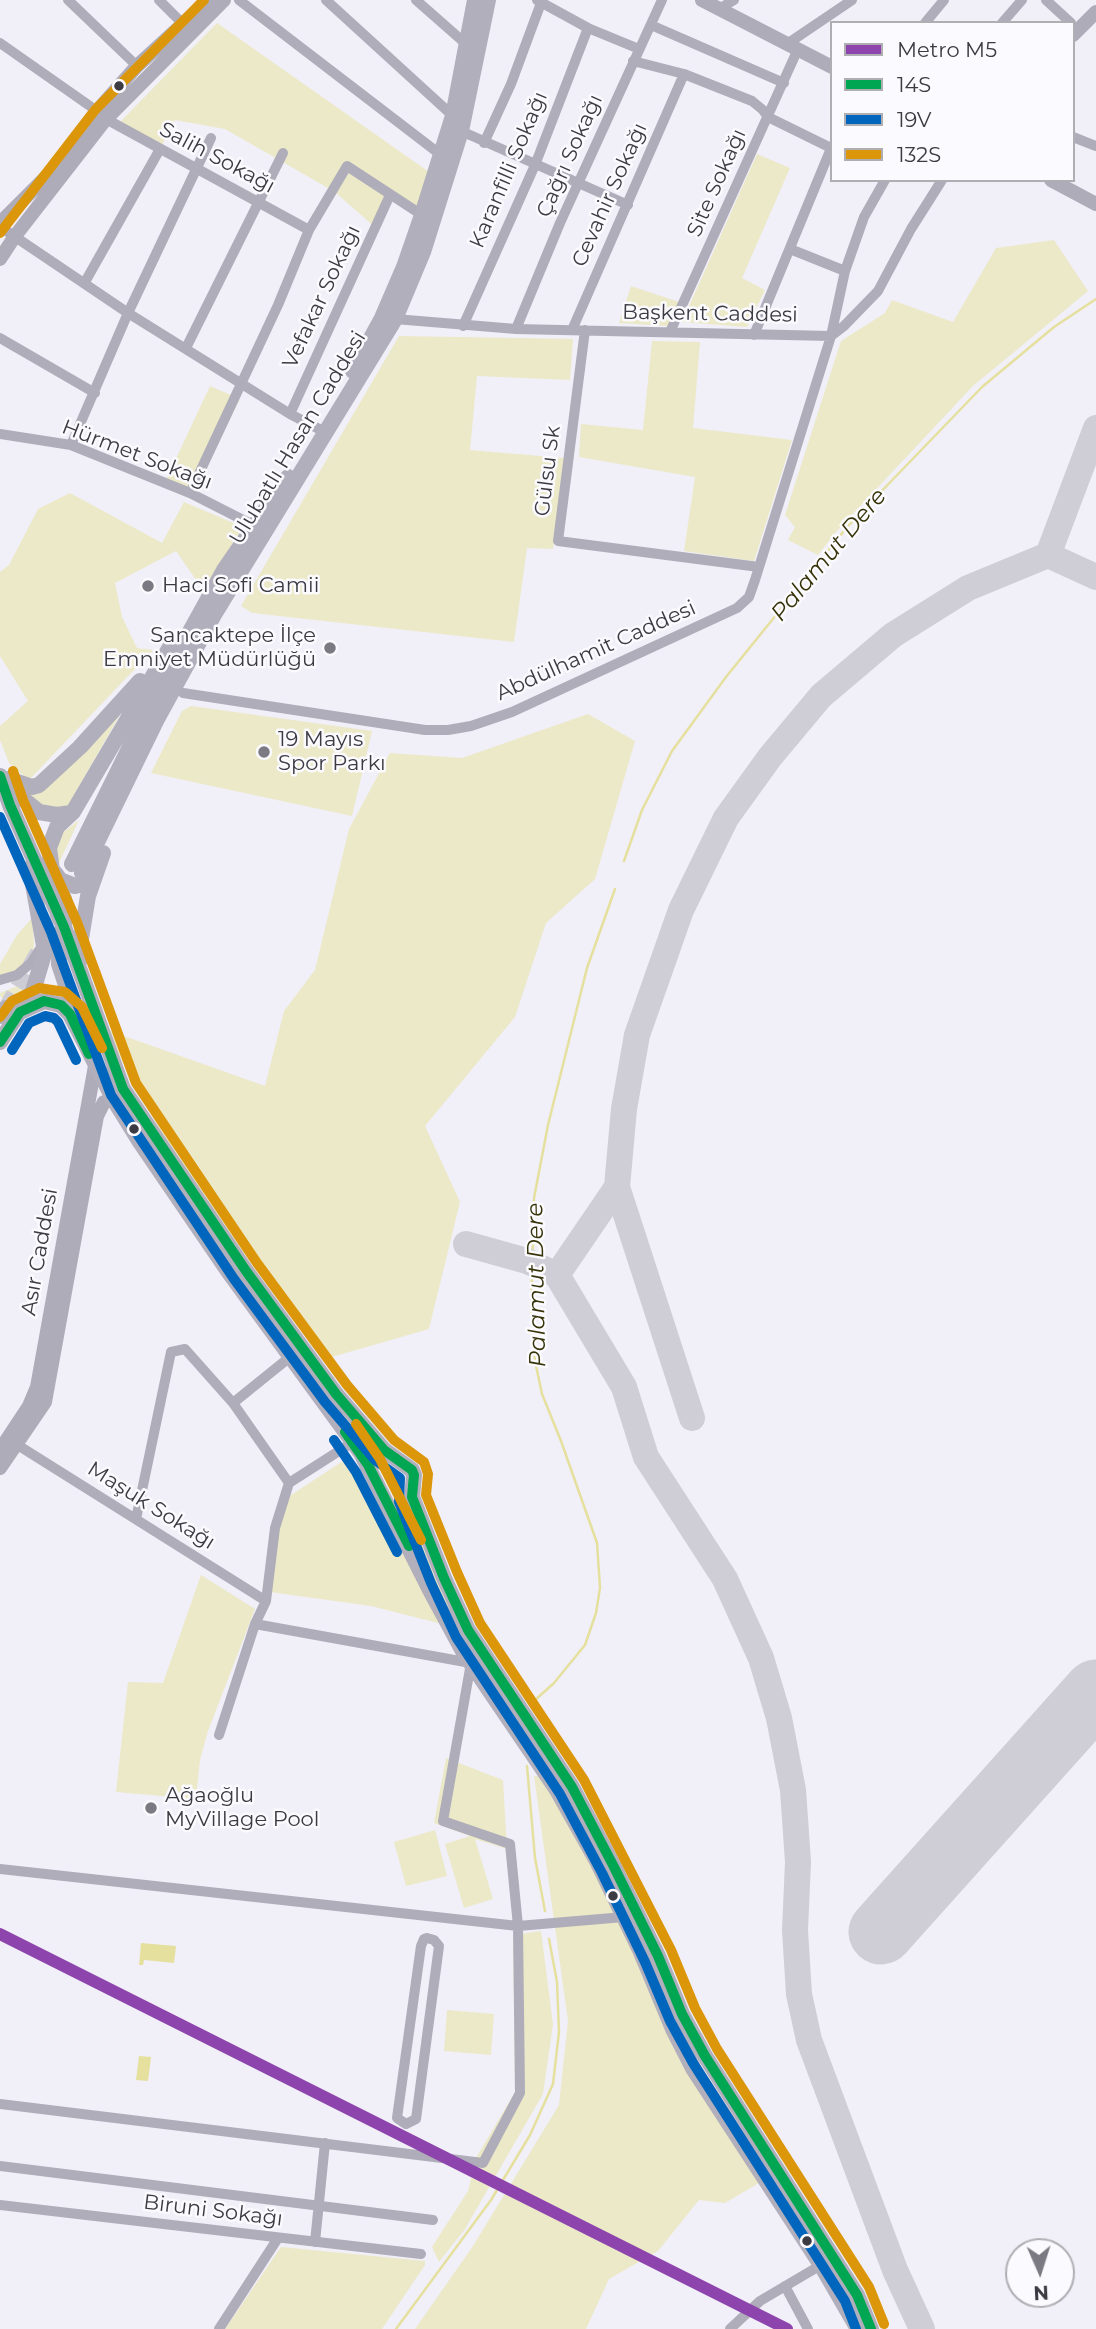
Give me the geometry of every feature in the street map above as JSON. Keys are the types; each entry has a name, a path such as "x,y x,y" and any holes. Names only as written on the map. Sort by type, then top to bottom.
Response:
{"main road":[{"name":"Ulubatlı Hasan Caddesi","path":"83,870 162,684 225,570 319,429 382,318 404,267 453,116 475,0"},
{"name":"Ulubatlı Hasan Caddesi","path":"83,870 156,721 199,641 396,319 423,252 461,131 488,0"},
{"path":"3,775 32,787 39,785 80,747 136,687 225,570"},
{"path":"95,1066 59,964 59,944 67,914 64,898 51,868 49,848 57,827 71,813 176,637"},
{"path":"51,868 60,880 75,886 83,884 83,870 183,693 199,641"},
{"path":"0,1042 9,1012 33,991 45,951 29,862 3,775"},
{"path":"3,775 18,795 39,812 57,815 71,813"},
{"path":"10,805 64,927 123,1089 246,1271 336,1394 384,1450 397,1461"},
{"path":"80,971 84,915 83,870"},
{"path":"9,1012 44,1001 61,1004 70,1014 114,1100 228,1271 353,1443 382,1492 430,1590 471,1663 557,1790 597,1861 694,2070 827,2261 857,2295 871,2329"},
{"path":"412,1487 404,1495 390,1497 382,1492 378,1480 382,1468 397,1461 403,1462 412,1470 414,1475 412,1497 468,1630 572,1787 621,1881 682,2014 827,2261 858,2329"}],"street":[{"path":"68,0 137,66"},
{"path":"159,0 183,24"},
{"path":"209,0 137,66 7,240 85,282 128,313 241,385 319,429"},
{"path":"102,115 224,0"},
{"path":"239,0 441,155"},
{"path":"326,0 453,116"},
{"path":"416,0 466,44"},
{"name":"Çağrı Sokağı","path":"516,329 662,0"},
{"path":"702,0 830,67"},
{"path":"719,9 734,0"},
{"path":"792,47 852,0"},
{"path":"927,0 941,4 927,21"},
{"path":"1004,21 1022,0"},
{"path":"1046,0 1067,21"},
{"path":"484,142 511,84 539,1 588,28 639,49"},
{"path":"1075,27 1096,12"},
{"path":"651,25 784,83"},
{"name":"Karanfilli Sokağı","path":"463,326 535,165 588,28"},
{"name":"Salih Sokağı","path":"0,43 102,115 309,230"},
{"name":"Site Sokağı","path":"670,332 784,83 792,47"},
{"path":"633,61 684,75 752,101 768,117 830,147"},
{"name":"Cevahir Sokağı","path":"572,330 684,75"},
{"path":"461,131 628,205"},
{"path":"71,445 128,313 211,138"},
{"path":"1075,138 1096,146"},
{"path":"85,282 160,149"},
{"path":"754,335 830,149"},
{"path":"186,348 282,153"},
{"path":"190,493 278,305 309,230 347,166 422,215"},
{"name":"Abdülhamit Caddesi","path":"183,693 425,730 448,730 471,726 512,712 737,608 749,597 831,336 845,271 864,218 884,182"},
{"path":"831,336 878,290 911,229 941,182"},
{"path":"1055,182 1096,204"},
{"name":"Vefakar Sokağı","path":"290,414 390,195"},
{"path":"790,248 845,271"},
{"name":"Başkent Caddesi","path":"396,319 516,329 831,336"},
{"name":"Gülsu Sk","path":"585,330 558,541 759,567"},
{"path":"0,338 95,393"},
{"name":"Hürmet Sokağı","path":"0,434 71,445 190,493 255,526"},
{"path":"0,980 17,975 31,963 44,940"},
{"name":"Asır Caddesi","path":"0,1468 8,1444 37,1387 95,1066"},
{"name":"Asır Caddesi","path":"8,1444 40,1411 48,1392 97,1116 104,1102 114,1100"},
{"path":"136,1520 171,1352 185,1349 233,1403 289,1483"},
{"path":"233,1403 290,1357"},
{"path":"219,1735 255,1624 266,1601 275,1528 289,1483 353,1443"},
{"name":"Maşuk Sokağı","path":"8,1444 266,1601"},
{"path":"0,2104 482,2163 520,2093 518,1926 510,1844 443,1821 471,1663 255,1624"},
{"path":"0,1869 518,1926 624,1917"},
{"path":"424,1939 434,1940 439,1947 416,2119 406,2124 397,2118 424,1939"},
{"path":"315,2242 325,2143"},
{"path":"0,2165 433,2220"},
{"name":"Biruni Sokağı","path":"0,2205 421,2254"},
{"path":"219,2329 278,2238"},
{"path":"730,2329 743,2324 761,2301 827,2261"},
{"path":"785,2286 808,2329"}],"shaded area":[{"path":"217,23 429,172 415,214 392,200 377,229 335,192 225,129 175,120 162,145 120,122"},
{"path":"757,154 790,168 742,278 765,290 747,327 682,322"},
{"path":"1054,240 1088,291 973,386 835,533 818,555 788,540 795,527 785,515 841,341 885,313 892,300 953,322 996,248"},
{"path":"631,286 679,302 668,326 619,323"},
{"path":"399,336 573,339 570,380 477,376 470,450 564,458 553,549 527,548 514,642 252,613 241,606"},
{"path":"652,341 700,342 693,428 792,440 754,561 684,551 695,477 579,457 581,424 643,430"},
{"path":"210,386 240,399 193,493 165,482"},
{"path":"70,493 162,543 184,502 243,527 203,590 176,551 115,583 122,617 137,648 153,650 29,780 9,763 0,740 0,726 28,701 0,656 0,572 9,565 38,509"},
{"path":"125,706 67,807 47,809 25,794 40,793"},
{"name":"19 Mayıs Spor Parkı","path":"191,706 372,731 352,816 151,773 182,711"},
{"path":"588,714 635,741 595,879 546,923 515,1017 425,1126 460,1202 429,1329 325,1359 237,1244 160,1131 116,1050 110,1031 265,1086 284,1011 315,970 349,829 390,753 462,758"},
{"path":"79,820 59,863 56,851 60,835"},
{"path":"32,918 33,954 26,966 0,978 0,964 17,935"},
{"path":"29,981 18,1008 0,996 0,993"},
{"path":"319,1382 388,1457 377,1466"},
{"path":"349,1457 376,1499 442,1624 371,1606 270,1592 282,1501"},
{"path":"409,1502 476,1656 449,1611 402,1510"},
{"path":"201,1575 255,1609 208,1731 200,1760 196,1799 116,1792 128,1682 163,1683"},
{"path":"446,1758 503,1780 507,1849 475,1839 493,1899 464,1908 445,1844 470,1836 434,1823"},
{"path":"534,1776 543,1776 759,2183 725,2203 699,2200 658,2251 609,2279 586,2329 415,2329 473,2246 559,2105 568,2021"},
{"path":"435,1830 447,1876 406,1886 394,1842"},
{"path":"541,1931 553,2024 543,2094 465,2229 439,2262 432,2247 468,2191 476,2158 515,2092 513,1935"},
{"path":"141,1943 176,1946 174,1963 144,1960 143,1965 139,1965"},
{"path":"447,2010 494,2014 491,2055 444,2051"},
{"path":"139,2056 151,2057 148,2081 136,2080"},
{"path":"281,2247 425,2261 425,2265 382,2329 225,2329"}],"waterway":[{"name":"Palamut Dere","path":"624,861 642,810 672,751 726,677 848,526 982,387 1054,327 1096,299"},
{"name":"Palamut Dere","path":"534,1701 554,1683 585,1645 596,1613 600,1588 597,1543 542,1394 535,1361 531,1310 534,1198 548,1125 587,968 615,889"},
{"name":"Palamut Dere","path":"527,1766 535,1858 545,1911"},
{"name":"Palamut Dere","path":"396,2329 491,2200 530,2135 553,2084 559,2032 557,1982 549,1939"}],"taxiway":[{"path":"692,1418 617,1187 624,1109 637,1035 681,910 726,818 770,757 821,696 893,635 968,588 1048,555 1096,428"},
{"path":"1048,555 1096,577"},
{"path":"557,1275 617,1187"},
{"path":"466,1244 527,1261 557,1275 624,1387 646,1457 725,1579 761,1658 779,1718 793,1790 798,1862 795,1930 799,1994 809,2040 895,2270 922,2329"}],"runway":[{"path":"881,1932 1096,1692"}],"tunnel":[{"path":"6,1008 64,907"}],"metro line":[{"name":"M5","path":"0,1934 787,2329"}],"transit line":[{"name":"132S","path":"0,233 95,110 204,0"},
{"name":"132S","path":"13,771 23,800 77,922 136,1083 257,1263 347,1385 394,1440 424,1462 428,1474 426,1495 480,1623 584,1780 671,1950 695,2008 717,2049 869,2287 884,2324"},
{"name":"14S","path":"0,776 10,805 64,927 123,1089 246,1271 336,1394 384,1450 412,1470 412,1497 468,1630 572,1787 614,1867 658,1956 682,2014 705,2056 857,2295 871,2329"},
{"name":"19V","path":"0,817 51,932 111,1095 234,1279 325,1402 375,1460 400,1478 399,1502 456,1637 560,1794 602,1873 670,2021 693,2063 845,2301 856,2329"},
{"name":"132S","path":"0,1017 12,1001 39,988 65,992 82,1007 102,1048"},
{"name":"14S","path":"0,1042 20,1012 44,1001 61,1005 70,1014 89,1054"},
{"name":"19V","path":"12,1050 29,1023 45,1016 58,1022 76,1060"},
{"name":"132S","path":"356,1424 380,1459 421,1540"},
{"name":"14S","path":"345,1432 368,1465 409,1546"},
{"name":"19V","path":"334,1440 356,1472 397,1552"}],"place":[{"name":"Haci Sofi Camii","path":"148,586"},
{"name":"Sancaktepe İlçe Emniyet Müdürlüğü","path":"330,648"},
{"name":"19 Mayıs Spor Parkı","path":"264,752"},
{"name":"Ağaoğlu MyVillage Pool","path":"151,1808"}]}
